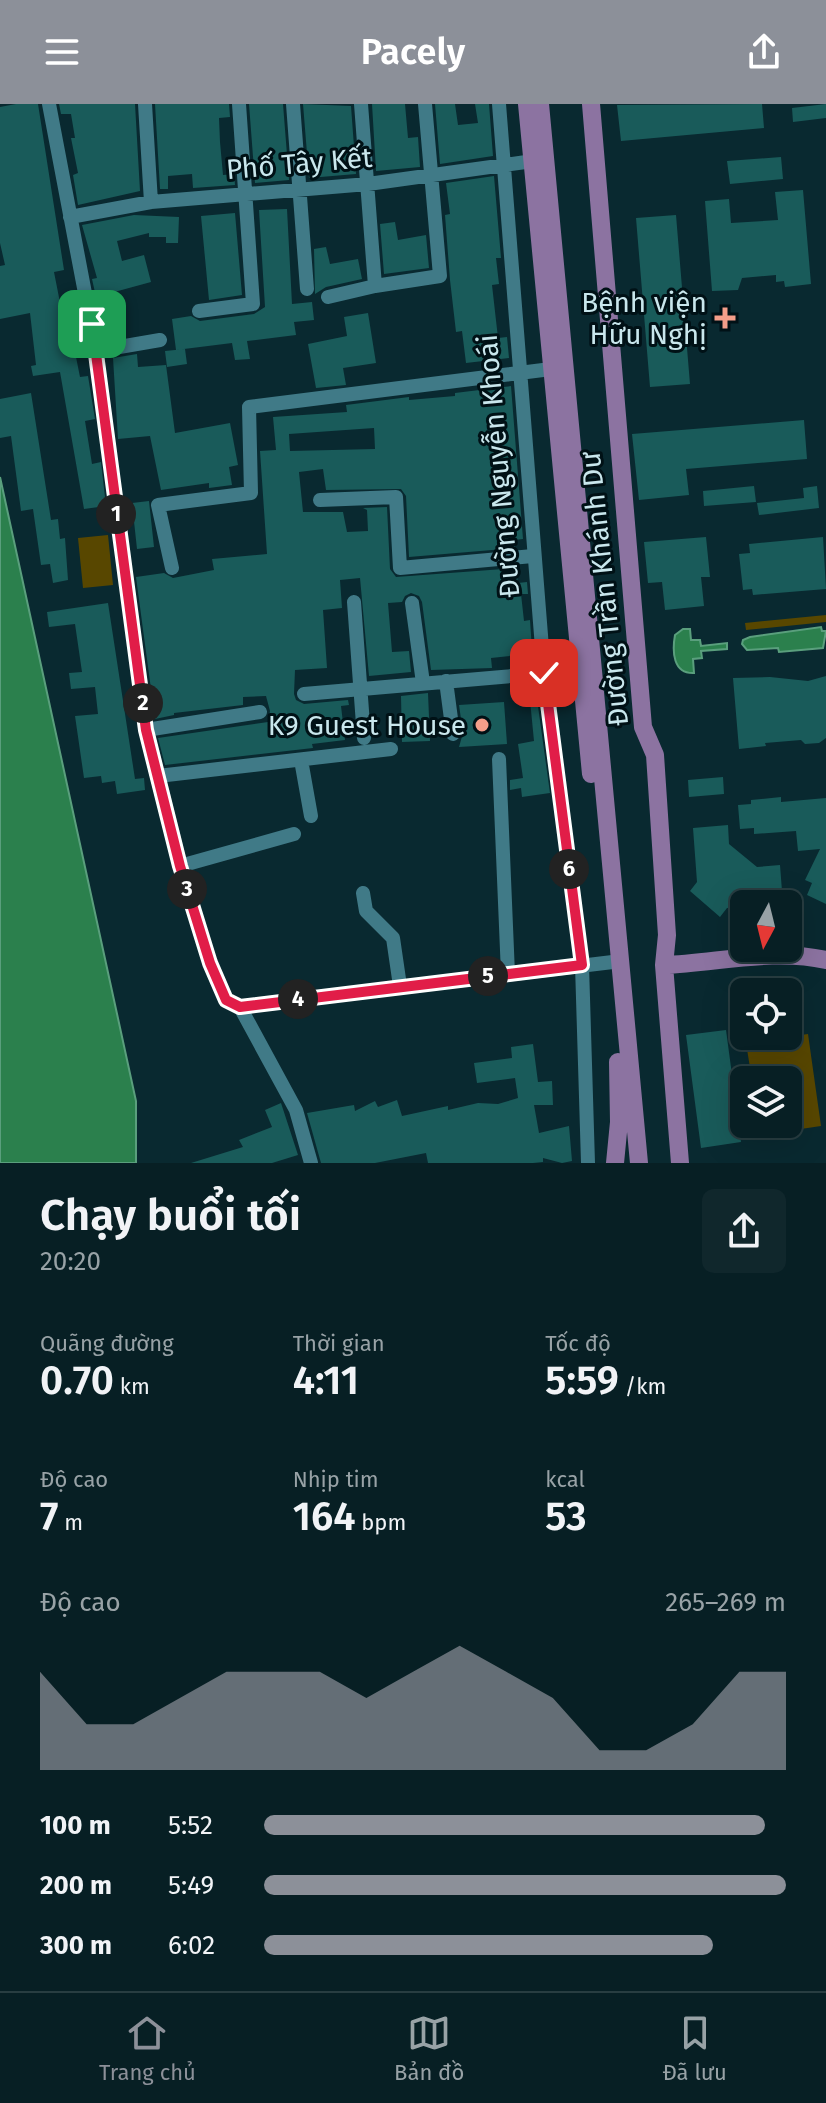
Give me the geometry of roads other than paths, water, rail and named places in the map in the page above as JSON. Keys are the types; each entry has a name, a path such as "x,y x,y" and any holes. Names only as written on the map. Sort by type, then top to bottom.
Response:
{"main road":[{"path":"527,104 581,670 639,1163"},
{"path":"540,104 615,962 619,1080 615,1163"},
{"name":"Đường Trần Khánh Dư","path":"591,104 643,727 655,755 667,935 664,965 680,1163"},
{"path":"664,965 771,956 809,956 826,960"}],"street":[{"path":"49,104 96,351 146,730 180,866 210,963 226,1000 240,1007 615,962"},
{"path":"145,104 151,202"},
{"path":"199,311 253,304 239,104"},
{"path":"293,104 307,289"},
{"path":"361,104 375,286"},
{"path":"328,297 440,276 425,104"},
{"name":"Đường Nguyễn Khoái","path":"499,104 544,673 582,965 588,1163"},
{"name":"Phố Tây Kết","path":"70,217 151,202 368,184 533,161"},
{"path":"96,351 160,340"},
{"path":"172,568 158,505 251,493 249,407 551,369"},
{"path":"320,500 396,497 400,568 533,556"},
{"path":"354,602 363,688 364,738"},
{"path":"412,603 423,683"},
{"path":"304,694 581,670"},
{"path":"446,681 453,734"},
{"path":"146,730 260,712"},
{"path":"158,776 391,749"},
{"path":"499,759 508,974"},
{"path":"301,760 311,816"},
{"path":"180,866 294,834"},
{"path":"363,893 366,911 393,938 400,986"},
{"path":"240,1007 296,1110 311,1163"}],"place":[{"name":"Bệnh viện Hữu Nghị","path":"725,318"},
{"name":"K9 Guest House","path":"482,725"}]}
